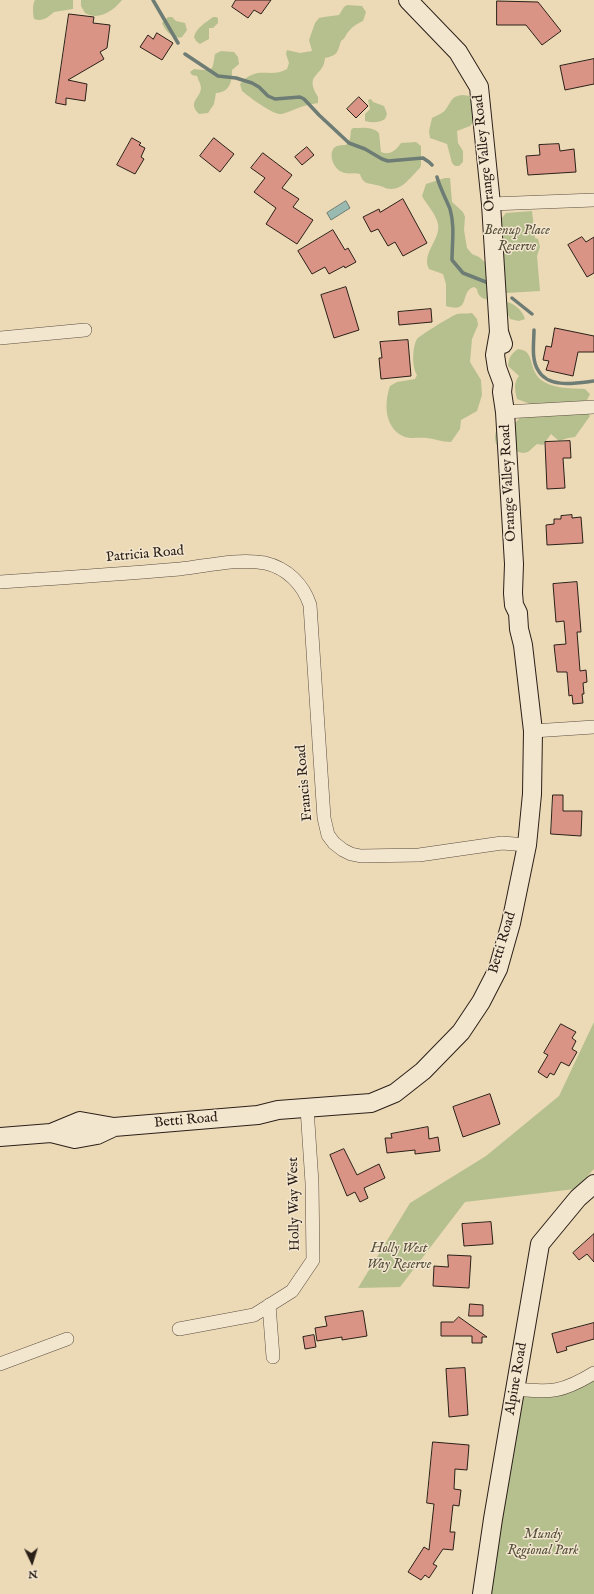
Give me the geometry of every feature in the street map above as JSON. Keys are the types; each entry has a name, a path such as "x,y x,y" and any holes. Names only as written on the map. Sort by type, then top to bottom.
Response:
{"street":[{"name":"Orange Valley Road","path":"408,0 458,52 479,87 491,204 500,332 503,343 503,363 508,378 505,407 514,564 526,618 523,645 533,731"},
{"path":"491,204 594,200"},
{"path":"0,338 85,330"},
{"path":"505,407 594,407"},
{"name":"Patricia Road","path":"0,582 249,562 264,563 275,566 290,575"},
{"name":"Francis Road","path":"290,575 302,588 310,605 324,818 328,835 334,843 351,854 372,856 418,855 502,843 527,845"},
{"path":"533,731 594,727"},
{"name":"Betti Road","path":"0,1137 51,1133 75,1139 97,1135 114,1127 258,1115 278,1110 308,1112 371,1103 395,1094 423,1071 461,1032 481,1002 498,969 511,923 527,845 532,794 533,731"},
{"name":"Holly Way West","path":"179,1329 254,1314 292,1291 313,1260 312,1182 308,1112"},
{"name":"Alpine Road","path":"482,1594 493,1519 540,1244 578,1198 594,1184"},
{"path":"269,1305 273,1357"},
{"path":"0,1364 67,1339"},
{"path":"516,1389 540,1392 559,1390 578,1383 594,1373"}],"green space":[{"path":"35,0 73,0 73,9 54,12 50,16 37,20 34,19 33,14"},
{"path":"81,0 122,0 105,14 95,16 85,13 81,6"},
{"path":"347,5 362,6 366,12 363,21 352,28 341,41 336,53 325,58 324,64 313,79 314,89 318,97 318,103 278,114 261,105 242,91 240,84 252,75 258,73 281,72 287,69 289,63 286,54 287,50 300,53 312,51 309,40 315,23 319,18 339,15"},
{"path":"168,17 172,17 176,21 185,23 187,30 182,37 179,38 173,36 165,29 162,23"},
{"path":"213,17 218,18 218,23 213,28 209,28 209,39 200,44 194,37 195,34 201,26"},
{"path":"221,51 234,52 238,57 239,64 232,70 231,82 229,86 224,91 216,93 214,104 208,113 199,114 194,106 194,103 200,92 201,86 197,76 192,75 190,72 194,69 211,69 215,54"},
{"path":"456,96 470,96 473,99 476,119 470,126 457,131 458,143 463,151 463,162 459,166 455,166 452,163 447,144 430,138 429,131 432,118 444,112 452,99"},
{"path":"371,99 373,102 384,106 387,114 385,119 375,122 365,121 365,114 370,109 368,100"},
{"path":"353,128 373,129 379,133 381,152 384,153 392,152 401,143 416,142 421,146 420,168 407,182 400,187 391,189 370,184 362,180 360,174 342,172 334,165 332,151 337,146 346,145 350,139 351,130"},
{"path":"445,178 450,178 452,202 463,212 465,217 464,230 467,248 472,254 479,257 487,264 490,300 481,297 478,294 477,289 474,287 467,293 462,305 454,308 446,306 446,284 443,274 429,269 427,263 427,257 437,236 438,224 422,196 426,184"},
{"name":"Beenup Place Reserve","path":"532,211 535,238 538,239 540,247 537,256 540,291 506,293 506,285 504,285 501,219 506,213"},
{"path":"507,302 518,308 525,319 519,321 510,319 506,310"},
{"path":"472,313 477,319 478,325 472,339 470,362 481,380 482,395 477,411 461,420 460,429 451,442 427,438 408,438 398,433 389,422 387,415 388,393 390,386 397,382 415,379 417,375 413,363 413,352 417,339 454,315"},
{"path":"518,349 527,353 536,375 540,379 550,385 585,389 590,394 587,400 533,405 517,399 515,384 519,376 508,366 511,356"},
{"path":"588,413 590,416 575,437 559,441 551,434 543,445 537,444 528,452 523,453 498,447 495,441 496,431 501,426 515,423 521,417"},
{"name":"Holly West Way Reserve","path":"594,1022 594,1169 575,1189 465,1202 400,1287 358,1288 410,1203 486,1156 559,1096"},
{"name":"Mundy Regional Park","path":"594,1373 594,1594 482,1594 516,1389 540,1392"}],"water":[{"path":"346,201 350,208 331,220 327,213"}],"building":[{"path":"236,0 271,0 261,14 254,10 248,18 232,7"},
{"path":"497,1 538,2 561,31 542,45 526,25 497,25"},
{"path":"69,14 94,17 93,23 110,25 107,48 100,52 104,59 68,80 87,84 85,101 66,98 66,105 56,103"},
{"path":"157,33 173,43 162,60 140,47 148,35 153,39"},
{"path":"594,59 594,84 565,90 560,66"},
{"path":"359,97 368,106 356,118 347,109"},
{"path":"132,138 141,143 139,145 145,148 141,157 144,159 135,174 117,165"},
{"path":"214,138 234,154 220,172 200,156"},
{"path":"559,144 560,151 574,149 576,172 528,175 526,156 540,155 539,145"},
{"path":"307,147 314,155 302,165 295,157"},
{"path":"263,153 292,175 282,188 299,199 293,207 313,220 297,244 266,224 276,208 254,192 265,178 251,168"},
{"path":"403,199 427,243 403,256 395,242 388,246 378,229 371,232 363,217 379,209 380,212"},
{"path":"333,230 345,250 348,248 356,262 345,268 344,266 329,274 325,267 312,274 298,251"},
{"path":"582,237 586,242 594,237 594,273 587,277 568,245"},
{"path":"346,287 359,330 334,338 321,295"},
{"path":"431,309 432,322 399,325 398,312"},
{"path":"555,328 594,336 594,352 578,352 573,376 546,370 549,361 543,360 546,346 551,347"},
{"path":"408,340 411,376 381,379 379,358 382,358 380,342"},
{"path":"570,441 571,458 563,458 565,488 547,489 545,442"},
{"path":"572,515 572,518 581,517 583,543 547,545 546,525 554,524 554,519 561,519 561,516"},
{"path":"577,582 581,632 577,632 580,671 586,670 587,682 583,683 583,703 573,704 572,695 569,696 567,672 557,672 554,645 566,644 564,621 556,622 553,584"},
{"path":"553,795 563,795 563,811 582,811 581,836 551,834"},
{"path":"561,1024 576,1032 572,1038 576,1041 572,1049 577,1052 569,1066 561,1062 554,1075 550,1073 547,1078 538,1072 548,1055 544,1053"},
{"path":"490,1094 500,1124 463,1137 453,1107"},
{"path":"428,1127 429,1139 438,1137 440,1151 415,1154 415,1150 387,1153 385,1138 392,1138 391,1134"},
{"path":"344,1149 357,1175 379,1164 385,1178 364,1188 368,1198 360,1202 355,1192 347,1196 330,1155"},
{"path":"491,1222 493,1244 464,1246 462,1224"},
{"path":"594,1234 594,1262 587,1254 579,1260 573,1253"},
{"path":"448,1255 471,1256 469,1288 433,1286 434,1266 448,1267"},
{"path":"470,1304 483,1305 483,1316 469,1316"},
{"path":"363,1311 367,1336 342,1340 342,1337 317,1341 315,1328 327,1326 325,1317"},
{"path":"459,1317 487,1337 482,1337 482,1343 472,1343 472,1336 441,1336 441,1322 453,1322"},
{"path":"594,1323 594,1339 566,1347 567,1350 557,1353 552,1334"},
{"path":"314,1335 316,1347 305,1349 303,1337"},
{"path":"465,1368 468,1415 449,1417 446,1369"},
{"path":"433,1442 469,1445 467,1470 455,1469 454,1489 461,1490 459,1506 453,1505 450,1532 455,1532 453,1550 443,1549 433,1564 437,1566 429,1578 425,1575 421,1580 408,1572 424,1547 429,1550 434,1504 427,1503"}],"waterway":[{"path":"153,0 178,43"},
{"path":"185,54 218,76 236,78 252,83 259,87 268,96 275,99 300,97 304,99 349,143 365,149 382,159 388,161 423,158 432,165"},
{"path":"437,177 452,215 452,260 463,273 491,284"},
{"path":"512,298 532,314"},
{"path":"534,330 534,361 538,370 543,376 549,380 563,383 594,381"}]}
